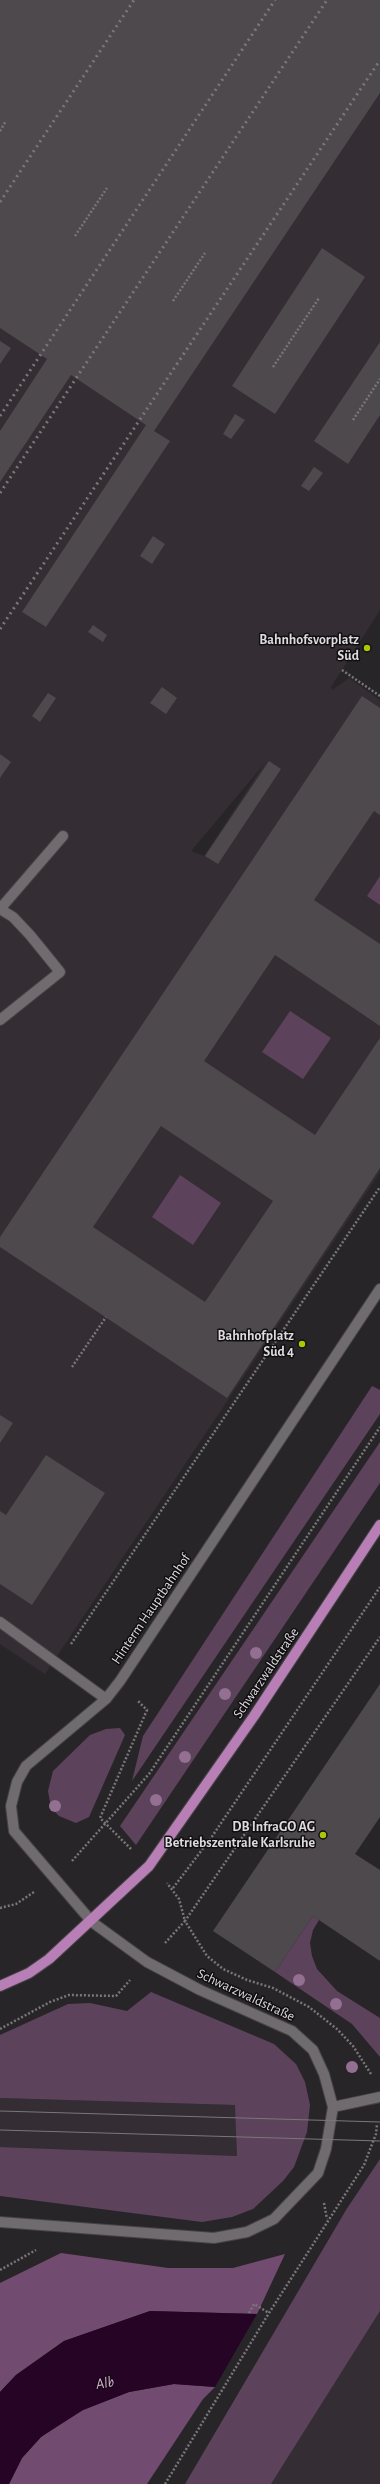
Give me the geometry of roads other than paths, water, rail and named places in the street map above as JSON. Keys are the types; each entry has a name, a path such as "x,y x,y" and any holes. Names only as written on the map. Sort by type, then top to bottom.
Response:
{"main road":[{"name":"Schwarzwaldstraße","path":"0,1986 29,1972 50,1959 92,1922 149,1866 169,1840 380,1525"}],"street":[{"path":"0,1020 60,972 30,935 13,917 0,909 63,836"},
{"name":"Hinterm Hauptbahnhof","path":"92,1922 14,1831 11,1806 17,1782 26,1766 106,1699 120,1681 380,1289"},
{"path":"0,1622 106,1699"},
{"name":"Schwarzwaldstraße","path":"0,2222 214,2238 247,2232 274,2219 318,2173 326,2149 333,2107 324,2074 313,2050 292,2031 200,1990 147,1962 92,1922"},
{"path":"333,2107 380,2097"}],"water":[{"name":"Alb","path":"150,2311 257,2314 215,2387 174,2384 129,2392 83,2410 41,2437 22,2458 9,2484 0,2484 0,2392 16,2375 64,2341"}],"tram line":[{"path":"0,2111 380,2122"},
{"path":"0,2130 380,2141"}],"railway":[{"path":"0,202 134,0"},
{"path":"0,416 275,0"},
{"path":"0,493 327,0"},
{"path":"0,629 380,60"}],"place":[{"name":"Bahnhofsvorplatz Süd","path":"367,648"},
{"name":"Bahnhofplatz Süd 4","path":"302,1344"},
{"name":"DB InfraGO AG Betriebszentrale Karlsruhe","path":"323,1835"}]}
